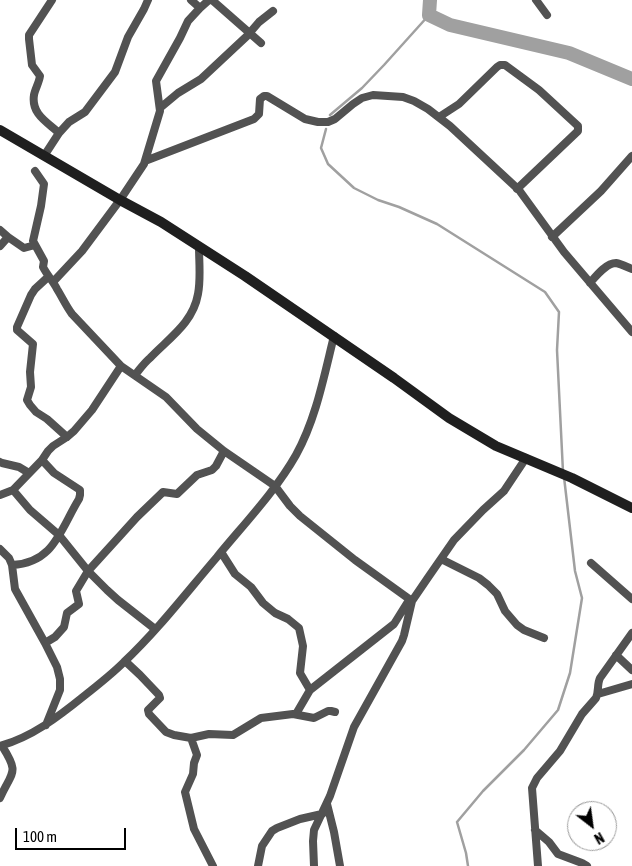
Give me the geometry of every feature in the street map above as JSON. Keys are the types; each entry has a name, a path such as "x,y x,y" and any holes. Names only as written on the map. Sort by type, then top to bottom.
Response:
{"main road":[{"path":"0,130 161,222 252,280 449,418 496,446 572,478 632,508"}],"street":[{"path":"52,0 29,35 29,39 32,65 40,76 34,96 34,108 40,117 59,133"},
{"path":"44,156 59,133 69,122 85,112 115,72 128,37 148,0"},
{"path":"191,0 200,8"},
{"path":"67,437 36,412 27,400 31,387 30,372 33,344 17,328 31,295 35,289 50,279 82,251 144,164 160,108 156,81 188,20 210,0 261,43"},
{"path":"536,0 547,15"},
{"path":"160,108 180,91 201,79 273,11"},
{"path":"439,117 459,104 497,67 502,65 505,65 539,90 578,126 578,131 517,188"},
{"path":"145,161 254,119 259,114 260,99 264,96 305,119 318,122 335,120 362,98 373,95 403,97 414,101 439,117 517,188 552,237 632,332"},
{"path":"552,237 601,191 632,156"},
{"path":"35,171 44,184 34,245 44,261 43,267 72,314 121,366 166,397 197,429 224,451 275,486 300,516 355,560 411,600"},
{"path":"0,230 24,248 34,245"},
{"path":"0,246 8,236"},
{"path":"135,375 149,358 179,330 193,310 198,292 199,247"},
{"path":"590,283 606,267 612,264 618,263 632,269"},
{"path":"0,798 12,776 13,770 12,762 1,746 29,735 46,725 71,707 126,661 221,552 275,486 296,455 315,411 334,336"},
{"path":"0,495 13,490 53,446 67,437 92,410 121,366"},
{"path":"45,643 55,637 64,627 67,613 79,604 76,591 88,571 136,517 163,492 177,494 197,475 212,470 224,451"},
{"path":"296,714 310,690 394,624 449,547 483,510 504,491 526,458"},
{"path":"12,565 27,563 42,556 50,549 79,499 80,490 54,473 42,460"},
{"path":"0,462 30,473"},
{"path":"13,490 30,510 59,535 88,571 118,600 155,629"},
{"path":"0,549 7,555 12,565 16,590 45,643 60,679 60,690 46,725"},
{"path":"221,552 234,574 251,587 260,600 275,613 288,619 299,628 303,646 300,673 310,690"},
{"path":"441,559 479,578 497,594 505,611 517,625 544,638"},
{"path":"590,563 632,599"},
{"path":"314,866 314,830 327,804 354,727 404,635 411,600"},
{"path":"538,866 532,792 535,781 560,751 580,718 598,694 599,682 632,633"},
{"path":"616,655 632,670"},
{"path":"126,661 160,696 148,710 148,714 166,732 174,735 191,738 209,734 233,735 258,719 296,714 312,718 328,711 334,712"},
{"path":"598,694 632,684"},
{"path":"191,738 197,755 193,774 185,792 194,829 212,866"},
{"path":"327,804 340,866"},
{"path":"258,866 262,846 272,831 300,819 322,814"},
{"path":"535,830 549,842 558,854 587,866"}],"waterway":[{"path":"430,0 429,15 450,25 569,53 632,79"},
{"path":"330,115 362,88 429,15"},
{"path":"326,129 321,148 328,164 354,188 437,224 545,292 559,312 557,350 563,472"},
{"path":"468,866 457,822 483,791 524,750 558,710 570,673 582,598 575,571 564,477"}]}
